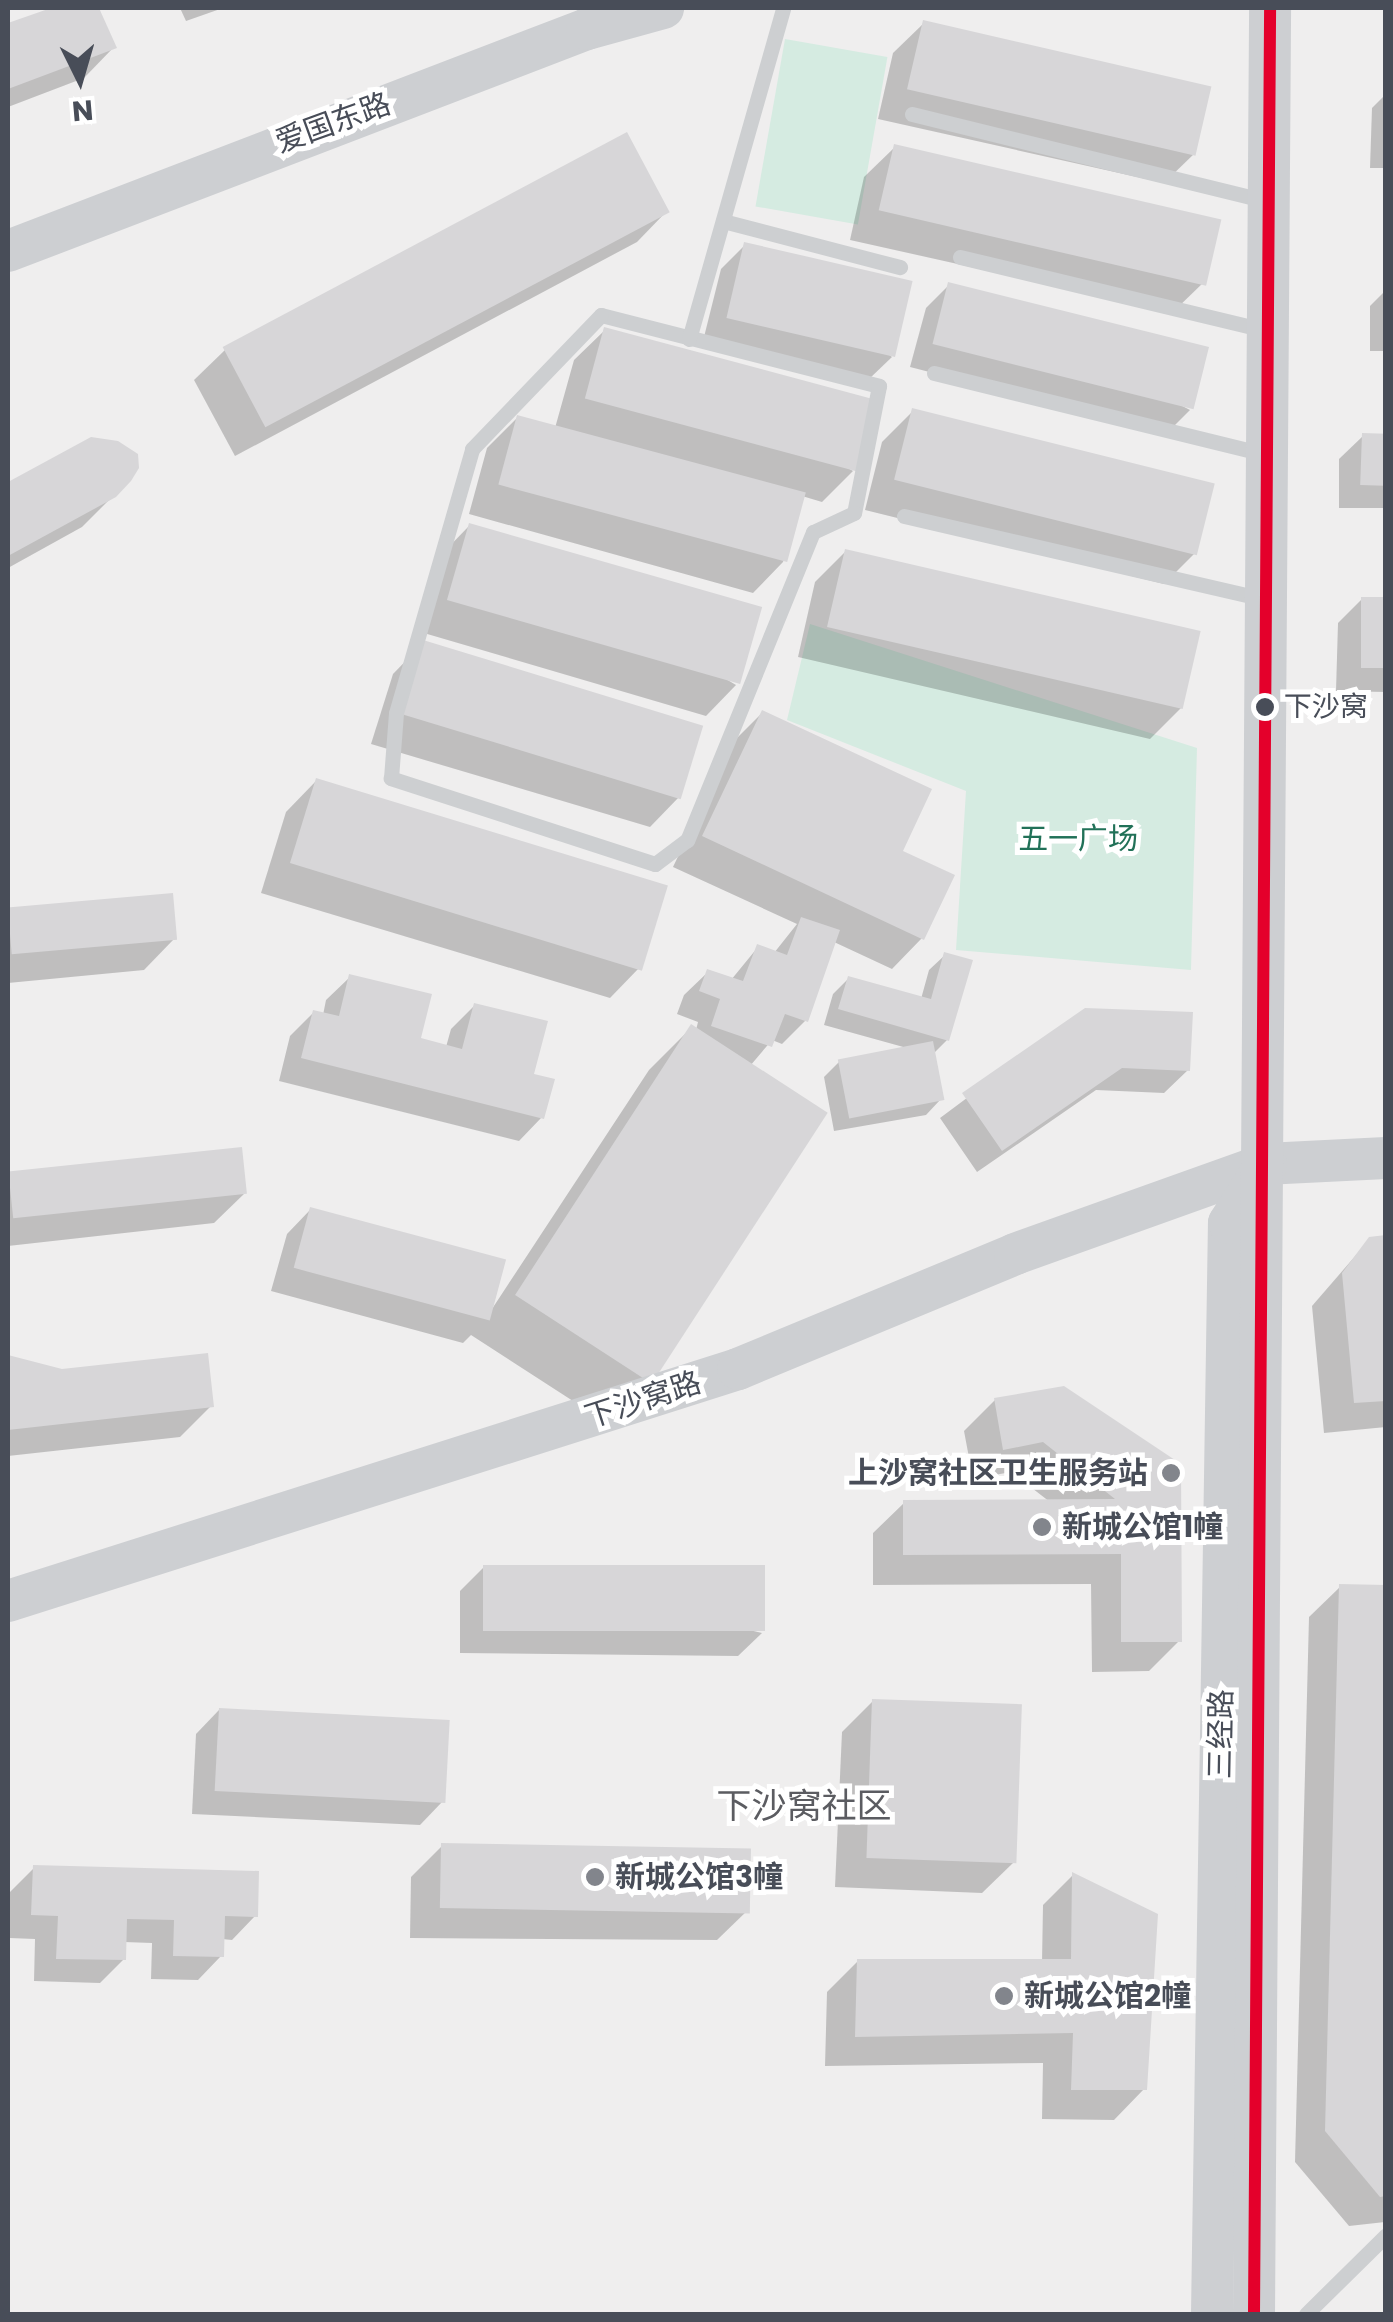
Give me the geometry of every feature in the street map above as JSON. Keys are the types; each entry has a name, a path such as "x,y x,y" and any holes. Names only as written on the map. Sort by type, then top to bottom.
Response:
{"main road":[{"name":"爱国东路","path":"8,251 569,35 663,8"},
{"name":"三经路","path":"1254,2314 1266,1164 1270,8"},
{"name":"下沙窝路","path":"8,1601 738,1369 1015,1254 1266,1164 1386,1158"},
{"name":"三经路","path":"1212,2314 1229,1223 1266,1164"}],"lane":[{"path":"689,339 783,8"},
{"path":"912,114 1269,202"},
{"path":"723,221 900,267"},
{"path":"960,257 1269,331"},
{"path":"601,316 689,339 879,386 854,512 813,532 687,840 655,864 390,778 396,713 472,449 551,374 601,316"},
{"path":"934,373 1268,455"},
{"path":"904,516 1268,600"},
{"path":"1306,2314 1386,2235"}],"green space":[{"path":"785,39 887,57 858,224 755,206"},
{"name":"五一广场","path":"810,624 1197,748 1191,970 956,950 966,791 787,720"}],"building":[{"path":"51,8 99,8 117,48 8,89 8,23"},
{"path":"923,20 1211,87 1195,156 907,89"},
{"path":"627,132 670,212 265,427 223,347"},
{"path":"894,144 1221,220 1206,286 879,210"},
{"path":"744,242 913,281 895,357 726,318"},
{"path":"948,282 1209,347 1194,409 933,344"},
{"path":"604,327 876,400 857,471 585,398"},
{"path":"912,408 1215,483 1197,555 894,480"},
{"path":"517,415 806,492 787,562 498,485"},
{"path":"1362,433 1386,434 1384,486 1360,485"},
{"path":"91,437 118,441 138,454 139,468 131,481 116,497 8,556 8,482"},
{"path":"469,523 762,607 740,684 447,600"},
{"path":"845,549 1201,631 1183,709 827,627"},
{"path":"1361,597 1386,597 1386,668 1361,668"},
{"path":"423,640 703,726 681,799 400,714"},
{"path":"762,710 932,789 903,851 955,875 924,940 702,836"},
{"path":"316,778 668,886 642,971 290,863"},
{"path":"173,893 177,940 12,954 8,907"},
{"path":"801,917 840,930 808,1022 785,1014 772,1047 711,1026 720,999 699,991 707,969 743,981 757,944 787,955"},
{"path":"944,952 973,960 949,1041 838,1009 848,976 931,999"},
{"path":"349,974 432,994 421,1038 462,1049 474,1003 548,1021 534,1074 555,1079 544,1119 301,1058 313,1010 339,1016"},
{"path":"1085,1008 1193,1012 1190,1071 1122,1068 1002,1151 962,1093"},
{"path":"691,1024 828,1113 652,1384 515,1295"},
{"path":"933,1041 944,1100 849,1118 838,1060"},
{"path":"242,1147 247,1194 13,1218 8,1172"},
{"path":"310,1207 506,1260 490,1320 294,1268"},
{"path":"1386,1235 1386,1401 1354,1403 1342,1273 1369,1237"},
{"path":"208,1353 214,1407 8,1430 8,1355 62,1369"},
{"name":"新城公馆1幢","path":"1064,1386 1181,1464 1182,1642 1121,1642 1121,1554 903,1555 903,1500 1115,1499 1043,1442 1003,1450 994,1398"},
{"path":"483,1565 765,1565 765,1631 483,1631"},
{"path":"1339,1584 1386,1585 1386,2196 1380,2197 1325,2131"},
{"path":"872,1699 1022,1704 1016,1863 866,1858"},
{"path":"219,1708 450,1720 445,1803 215,1791"},
{"name":"新城公馆3幢","path":"441,1843 751,1848 750,1913 440,1908"},
{"path":"33,1865 259,1871 258,1917 225,1916 224,1957 173,1956 174,1920 127,1919 126,1960 56,1959 58,1916 31,1915"},
{"name":"新城公馆2幢","path":"1072,1872 1158,1914 1147,2090 1071,2090 1073,2033 855,2037 857,1959 1071,1959"}],"transit line":[{"path":"1254,2314 1270,8"}],"place":[{"name":"下沙窝","path":"1265,707"},
{"name":"上沙窝社区卫生服务站","path":"1171,1473"},
{"name":"新城公馆1幢","path":"1042,1527"},
{"name":"新城公馆3幢","path":"595,1877"},
{"name":"新城公馆2幢","path":"1004,1996"}],"district":[{"name":"下沙窝社区","path":"804,1806"}]}
